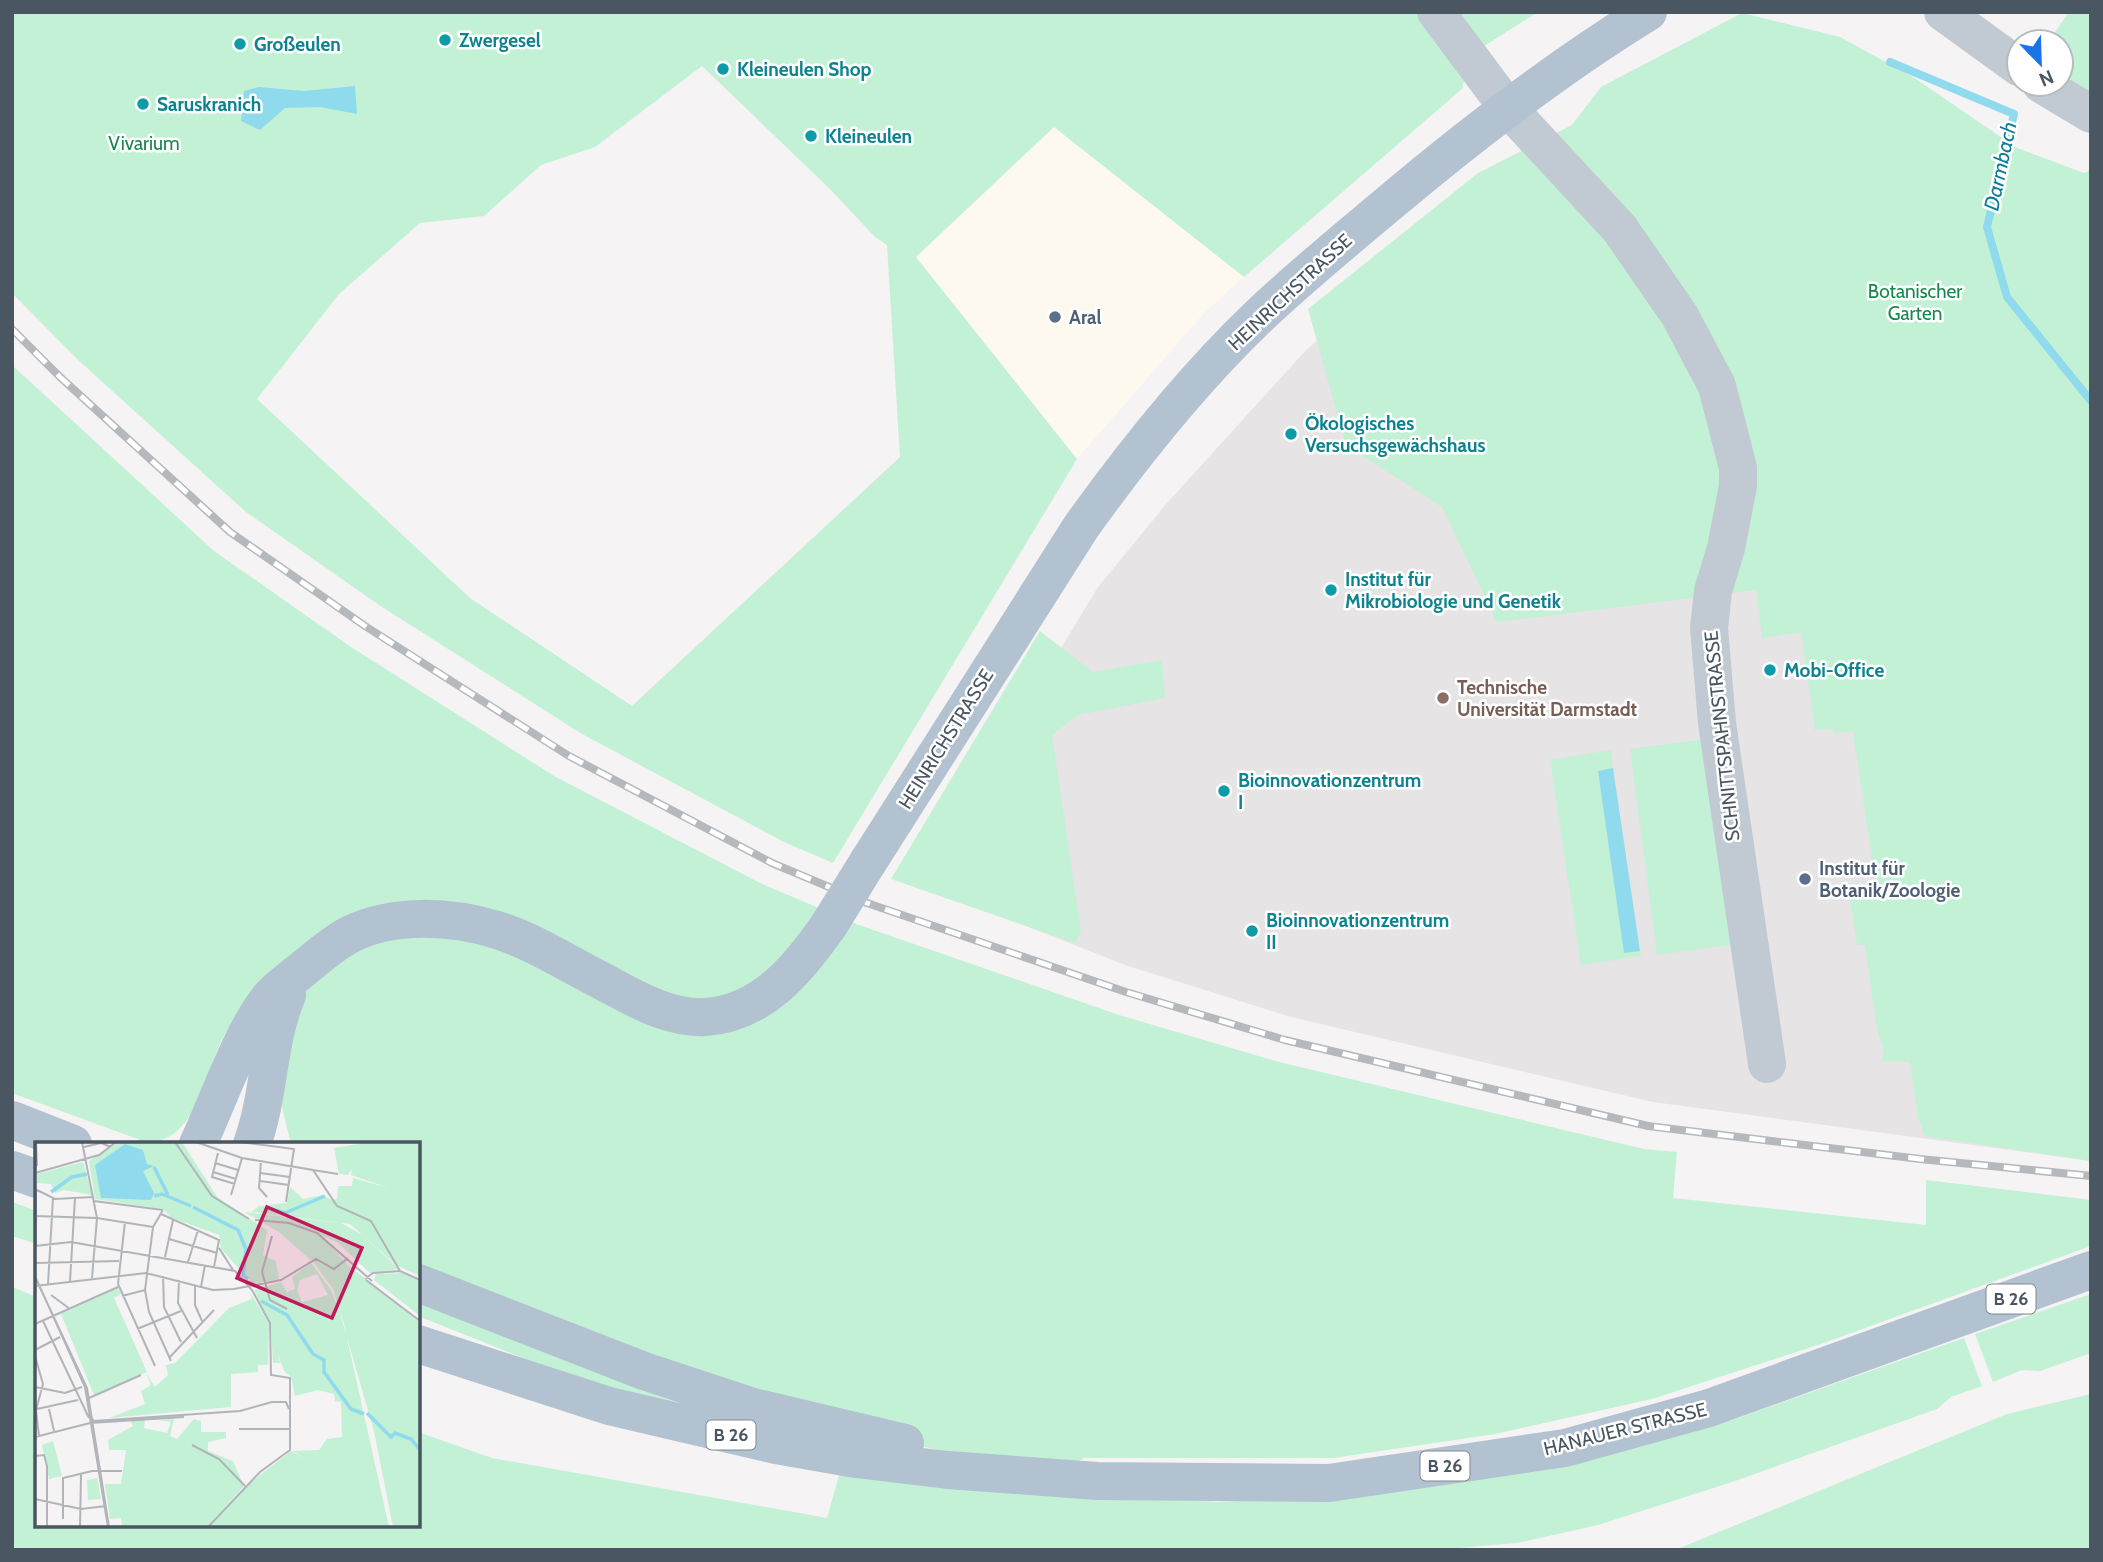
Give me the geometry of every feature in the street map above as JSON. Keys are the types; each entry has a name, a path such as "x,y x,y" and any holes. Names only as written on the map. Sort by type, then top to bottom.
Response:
{"main road":[{"name":"HEINRICHSTRASSE","path":"199,1142 257,1017 270,998 303,969 351,934 374,926 395,921 451,920 499,931 650,1006 681,1015 705,1017 725,1014 768,994 806,957 829,925 1068,546 1145,443 1206,372 1258,318 1314,267 1507,107 1648,12"},
{"path":"253,1142 267,1093 275,1034 283,1002 303,969"},
{"path":"267,1093 278,1142"},
{"path":"12,1120 68,1142"},
{"path":"12,1170 35,1178"},
{"path":"12,1190 35,1198"},
{"name":"HANAUER STRASSE","path":"1054,1477 1097,1481 1329,1483 1565,1448 1709,1408 2091,1270"},
{"name":"B 26","path":"420,1284 644,1371 753,1407 1054,1477"},
{"name":"B 26","path":"420,1345 609,1406 776,1445 948,1470 1054,1477"}],"street":[{"name":"SCHNITTSPAHNSTRASSE","path":"1436,12 1507,107 1607,212 1680,316 1717,386 1738,477 1726,548 1713,591 1709,628 1717,723 1767,1064"},
{"path":"1943,12 2005,57"},
{"path":"2064,98 2091,114"}],"shaded area":[{"path":"1054,127 1244,277 1205,312 1077,459 915,257"},
{"name":"Technische Universität Darmstadt","path":"1523,168 1604,238 2091,1161 1653,1102 1291,1017 1128,966 918,884 1098,587 1168,502 1306,350"}],"green space":[{"name":"Vivarium","path":"12,12 1538,12 1470,55 1462,89 1244,277 1054,127 916,257 1077,459 833,863 784,842 582,734 379,605 246,512 77,359 12,293","holes":["702,66 831,190 875,237 887,245 900,457 632,706 470,598 257,399 339,294 420,223 484,216 541,165 595,147"]},
{"path":"2069,12 2091,12 2091,94 2075,83 2075,28 2058,28"},
{"name":"Botanischer Garten","path":"1742,13 1840,37 1913,77 2017,148 2084,173 2091,170 2091,1161 1925,1136 1918,1118 1910,1062 1882,1061 1884,1050 1877,1030 1865,945 1857,945 1850,899 1877,894 1853,731 1834,733 1832,728 1815,730 1801,632 1762,638 1756,590 1497,622 1442,507 1346,445 1308,309 1478,173 1572,125 1601,87"},
{"path":"12,365 214,551 351,647 554,776 762,884 859,925 1119,1015 1279,1062 1644,1149 1677,1152 1673,1198 1926,1225 1926,1180 2091,1200 2091,1246 1821,1344 1652,1399 1495,1434 1333,1458 1084,1458 1053,1477 753,1407 420,1266 420,1142 291,1142 254,993 223,1038 196,1105 187,1120 175,1133 161,1140 143,1141 12,1093"},
{"path":"1040,631 1093,672 1162,660 1165,698 1078,715 1052,735 1081,931 1075,943 891,879"},
{"path":"1706,739 1730,945 1657,955 1630,749"},
{"path":"1611,750 1613,768 1598,771 1624,952 1640,951 1641,956 1581,965 1550,760"},
{"path":"12,1202 35,1210 35,1243 12,1236"},
{"path":"12,1287 35,1296 35,1527 420,1527 420,1433 492,1458 827,1518 842,1465 1059,1491 1218,1502 1353,1495 1732,1420 1964,1338 1982,1386 1951,1397 1937,1409 1732,1482 1598,1525 1517,1543 1435,1550 12,1550"},
{"path":"2091,1294 2091,1353 2040,1371 2022,1370 1993,1382 1975,1334"},
{"path":"420,1301 788,1437 563,1374 420,1317"},
{"path":"2091,1394 2091,1550 1675,1550 2007,1414"}],"water":[{"path":"355,86 357,114 320,107 285,108 260,130 241,121 244,91 259,87 304,91"},
{"path":"1613,768 1640,951 1624,953 1598,771"}],"waterway":[{"name":"Darmbach","path":"1890,62 2014,114 1987,227 2007,297 2091,401"}],"railway":[{"path":"12,329 60,377 230,532 365,626 569,756 772,863 867,903 1126,992 1285,1040 1648,1126 1920,1159 2091,1176"}],"place":[{"name":"Zwergesel","path":"445,40"},
{"name":"Großeulen","path":"240,44"},
{"name":"Kleineulen Shop","path":"723,69"},
{"name":"Saruskranich","path":"143,104"},
{"name":"Kleineulen","path":"811,136"},
{"name":"Aral","path":"1055,317"},
{"name":"Ökologisches Versuchsgewächshaus","path":"1291,434"},
{"name":"Institut für Mikrobiologie und Genetik","path":"1331,590"},
{"name":"Mobi-Office","path":"1770,670"},
{"name":"Technische Universität Darmstadt","path":"1443,698"},
{"name":"Bioinnovationzentrum I","path":"1224,791"},
{"name":"Institut für Botanik/Zoologie","path":"1805,879"},
{"name":"Bioinnovationzentrum II","path":"1252,931"}]}
